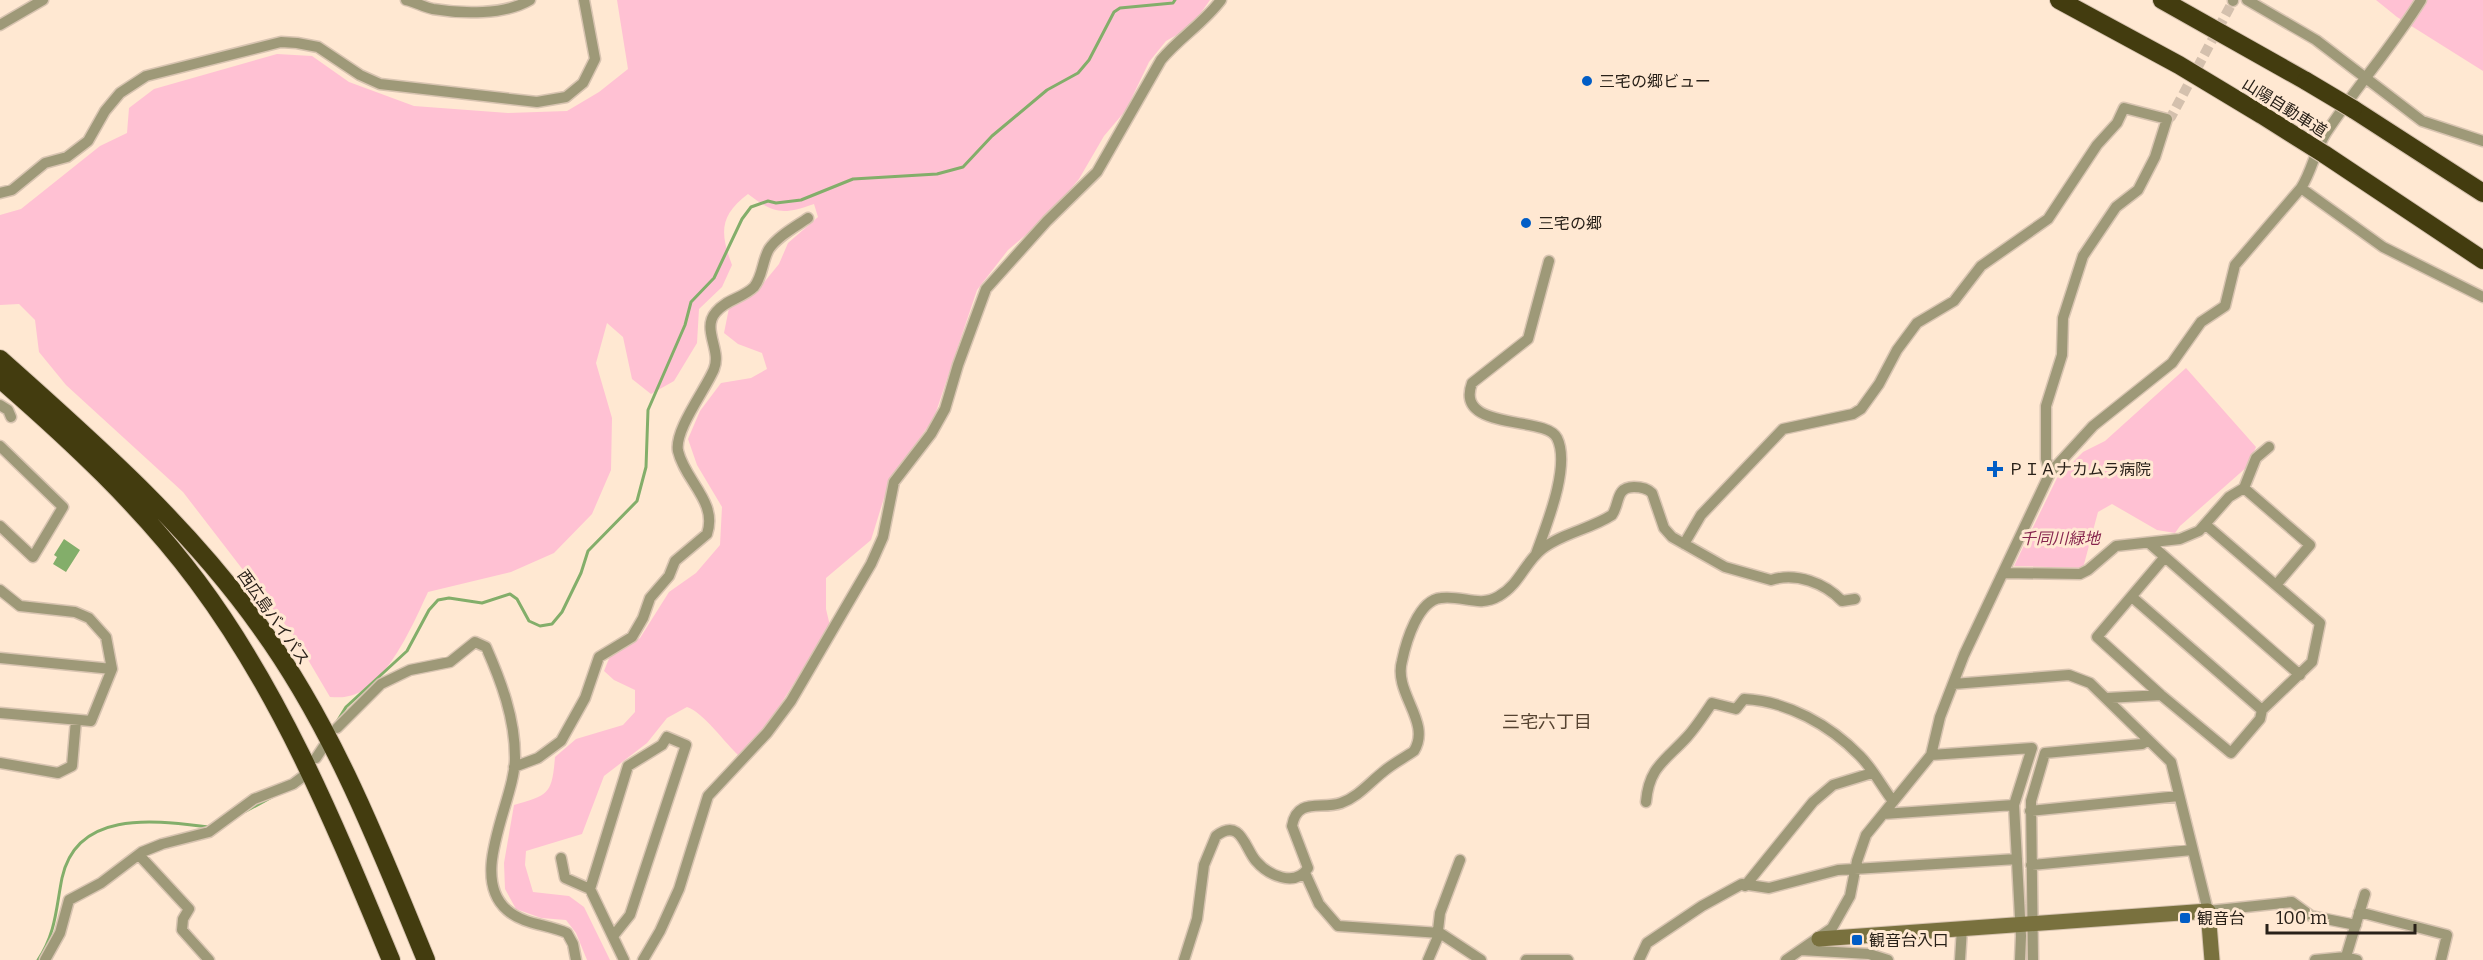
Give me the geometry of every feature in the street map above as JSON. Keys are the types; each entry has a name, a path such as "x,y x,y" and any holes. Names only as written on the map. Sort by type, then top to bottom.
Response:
{"highway":[{"name":"山陽自動車道","path":"2059,0 2179,65 2262,115 2483,260"},
{"name":"山陽自動車道","path":"2162,0 2353,109 2483,193"},
{"path":"0,347 47,402"},
{"name":"西広島バイパス","path":"0,359 170,516 215,568 262,629 299,687 362,806 426,960"},
{"path":"0,379 109,481 153,528 196,580 239,642 305,759 391,960"},
{"path":"0,385 20,396"}],"street":[{"path":"0,25 43,0"},
{"path":"406,0 433,9 461,11 501,10 521,6 530,0"},
{"path":"0,193 12,190 45,163 67,157 88,141 105,111 120,93 146,76 281,42 318,48 360,75 380,84 537,102 566,97 583,83 595,59 585,0"},
{"path":"643,960 676,897 708,796 767,733 791,701 872,564 883,537 894,482 931,434 945,409 958,365 991,282 1047,220 1090,181 1161,60 1174,44 1199,26 1221,0"},
{"path":"2247,0 2316,40 2364,79 2422,121 2483,141"},
{"path":"1786,960 1832,928 1844,907 1866,835 1931,755 1940,717 1964,655 2050,473 2093,426 2139,387 2172,363 2201,322 2225,306 2235,266 2301,188 2309,175 2325,135 2364,79 2403,30 2421,0"},
{"path":"1684,544 1701,515 1783,429 1853,414 1861,409 1879,384 1897,350 1917,323 1954,301 1981,266 2040,227 2048,219 2097,145 2117,123 2124,108 2167,119 2156,157 2138,190 2116,207 2083,255 2062,318 2062,355 2046,406 2046,459 2050,473"},
{"path":"2301,188 2383,247 2483,297"},
{"path":"514,767 538,758 561,741 585,698 599,657 632,637 643,618 650,598 669,576 675,561 707,534 709,511 681,460 678,442 716,365 717,351 710,326 712,318 723,306 753,288 760,278 773,245 808,218"},
{"path":"1536,554 1556,490 1561,458 1558,438 1549,430 1486,415 1474,404 1470,389 1472,383 1528,339 1549,261"},
{"path":"0,405 8,410 11,417"},
{"path":"0,447 63,507 33,557 0,526"},
{"path":"2004,573 2084,573 2116,546 2189,537 2206,525 2229,497 2244,488 2256,458 2269,447"},
{"path":"1185,960 1197,919 1204,865 1213,841 1219,834 1227,831 1238,834 1246,841 1255,860 1281,878 1290,879 1305,873 1308,868 1305,856 1294,836 1292,826 1299,810 1308,805 1332,805 1353,797 1389,767 1414,752 1420,729 1403,689 1400,670 1413,628 1425,607 1442,598 1480,603 1493,599 1518,580 1536,554 1544,547 1612,515 1620,492 1629,487 1642,488 1652,493 1667,533 1725,567 1771,580 1778,578 1804,580 1829,588 1842,601 1855,599"},
{"path":"2244,488 2310,545 2276,585"},
{"path":"2164,558 2097,637 2161,695 2231,753 2260,719 2262,710 2312,662 2320,623 2206,525"},
{"path":"2149,543 2300,675"},
{"path":"0,590 20,606 75,612 89,618 106,637 112,669 91,721 0,713"},
{"path":"2132,597 2262,710"},
{"path":"337,728 381,684 410,670 444,665 456,658 470,644 480,643 486,647 504,687 515,757 497,834 493,861 494,888 507,910 519,919 567,933 573,944 576,960"},
{"path":"0,658 112,669"},
{"path":"1953,684 2069,675 2090,683 2171,762 2208,911 2212,960"},
{"path":"2107,698 2161,695"},
{"path":"1646,802 1650,779 1658,765 1688,736 1712,703 1736,709 1744,699 1773,702 1817,723 1848,745 1866,762 1893,801"},
{"path":"0,763 58,773 72,766 76,720"},
{"path":"590,889 628,766 662,745 667,736 686,745 630,915 614,935"},
{"path":"2020,960 2027,924 2031,865 2031,801 2045,753 2142,744 2148,740"},
{"path":"316,758 324,746"},
{"path":"1931,755 2032,748 2014,805 2017,859 2033,960"},
{"path":"1745,886 1813,802 1833,785 1872,773"},
{"path":"45,960 60,933 69,900 101,883 139,855 162,844 209,832 254,799 293,784 305,775"},
{"path":"2030,811 2179,796"},
{"path":"1883,814 2014,805"},
{"path":"2031,865 2192,850"},
{"path":"139,855 189,909 183,919 182,930 209,960"},
{"path":"561,858 565,878 590,889 624,960"},
{"path":"1639,960 1647,943 1702,906 1742,884 1769,888 1830,871 2017,859"},
{"path":"1428,960 1437,939 1440,913 1460,860"},
{"path":"1305,873 1319,904 1331,921 1338,926 1436,932 1450,937 1481,960"},
{"path":"2315,960 2349,959 2365,894"},
{"path":"1819,939 2208,911 2292,902 2311,916 2356,924"},
{"path":"2359,912 2447,935 2441,960"},
{"path":"1960,960 1962,928"},
{"path":"1801,950 1854,953 1888,960"},
{"path":"1526,960 1568,960"}],"green space":[{"path":"617,0 1210,0 1191,27 1166,41 1149,62 1126,110 1104,136 1079,179 1048,216 1008,250 977,290 934,418 910,452 884,498 871,540 826,578 826,609 830,626 767,726 739,756 707,721 687,707 667,718 647,743 604,776 582,834 526,851 525,865 533,892 569,896 584,907 610,960 587,960 576,933 566,920 541,918 516,909 505,889 504,863 514,805 542,795 546,791 552,779 555,757 576,739 623,725 635,712 635,690 614,680 604,671 610,656 640,638 669,592 696,573 720,545 722,507 697,465 688,439 700,411 721,383 751,378 767,369 762,353 738,344 724,333 729,308 757,291 779,264 788,243 818,217 814,204 794,210 779,211 765,206 748,194 738,202 727,218 724,234 732,265 722,287 699,309 697,343 674,381 651,394 632,379 623,337 607,323 596,363 612,418 611,470 592,514 554,553 511,572 428,592 407,636 387,668 362,691 340,697 330,697 294,636 183,492 66,385 39,352 35,320 19,304 0,305 0,215 21,209 100,146 127,133 129,108 154,89 277,54 312,56 349,82 414,106 508,113 567,111 599,92 628,69"},
{"path":"2376,0 2483,0 2483,71 2397,17"},
{"name":"千同川緑地","path":"2186,368 2256,447 2248,466 2175,533 2157,530 2112,504 2098,512 2083,568 2014,566 2057,478 2083,452 2105,441"}],"shaded area":[{"path":"64,539 80,550 66,572 53,564 57,557 54,555"}],"waterway":[{"path":"338,720 346,707 407,651 429,610 438,600 449,598 482,603 510,594 517,599 529,621 540,626 552,624 562,612 581,573 588,551 637,501 646,467 648,410 685,325 691,302 714,278 742,219 751,207 768,201 776,203 801,200 853,179 937,174 963,167 992,136 1047,90 1078,73 1089,60 1114,12 1120,8 1173,3 1175,0"},
{"path":"246,811 272,797"},
{"path":"38,960 52,930 62,878 71,855 84,840 102,830 122,824 144,822 209,827"}],"tunnel":[{"path":"2167,119 2171,117 2233,1"}],"place":[{"name":"三宅の郷ビュー","path":"1587,81"},
{"name":"三宅の郷","path":"1526,223"},
{"name":"ＰＩＡナカムラ病院","path":"1995,469"},
{"name":"観音台","path":"2185,918"},
{"name":"観音台入口","path":"1857,940"}],"district":[{"name":"三宅六丁目","path":"1547,722"}]}
